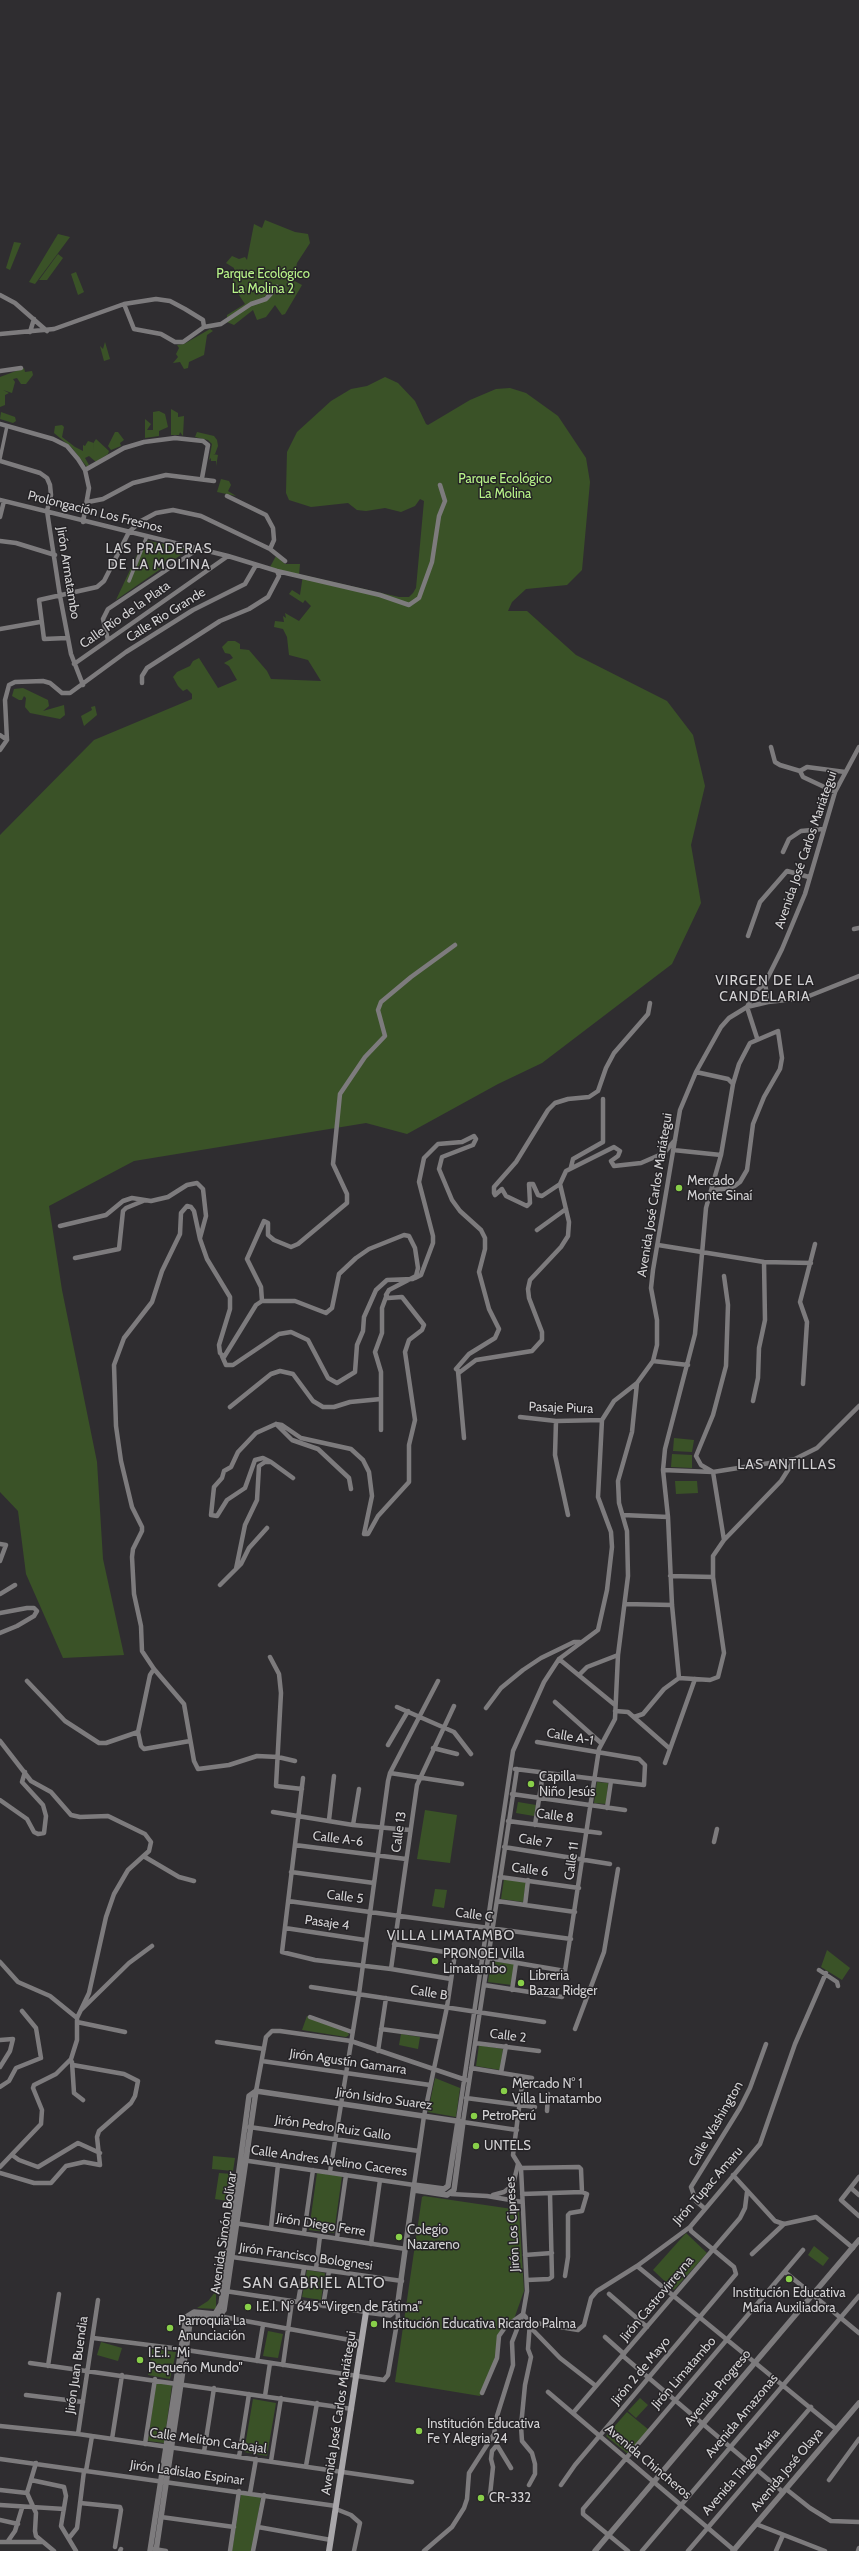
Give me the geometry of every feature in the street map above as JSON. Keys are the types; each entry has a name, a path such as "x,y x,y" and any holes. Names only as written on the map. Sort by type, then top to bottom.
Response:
{"main road":[{"name":"Avenida José Carlos Mariátegui","path":"329,2551 366,2312"}],"street":[{"path":"124,304 134,329 160,334 172,341 183,342 204,327 221,324 251,304 266,299 277,287"},
{"path":"0,295 15,303 48,331"},
{"path":"0,334 48,331 124,304 148,299 170,301 202,320 204,327"},
{"path":"30,332 34,319"},
{"path":"0,371 21,368"},
{"path":"0,424 53,439 67,446 85,470 89,488 88,502 83,522"},
{"path":"0,460 7,426"},
{"path":"85,470 124,448 144,442 175,438 206,443 208,450 202,478"},
{"name":"Jirón Armatambo","path":"0,460 40,472 46,478 51,495 47,511 67,638 74,664 83,684"},
{"path":"88,502 103,500 133,484 166,474 202,478 214,481"},
{"name":"Prolongación Los Fresnos","path":"2,501 47,511 83,522 228,556 277,571 380,595 410,605 419,598 432,562 439,516 445,501 440,485"},
{"path":"227,496 266,515 273,528 274,540 270,550"},
{"path":"0,517 2,501"},
{"path":"67,638 44,639 40,622 38,600 92,590 104,581 129,532 141,521 156,513 173,510 187,511 213,521 270,550 285,561"},
{"path":"129,581 147,536"},
{"path":"0,542 16,543 55,555"},
{"path":"108,640 103,619 108,609 198,549"},
{"name":"Calle Río de la Plata","path":"74,664 228,556"},
{"name":"Calle Rio Grande","path":"7,740 4,700 9,685 15,682 43,680 50,683 65,695 83,684 126,652 193,610 246,584 256,565"},
{"path":"142,683 142,676 147,668 220,621 264,600 275,587 279,576 277,571"},
{"path":"0,629 40,622"},
{"path":"0,735 7,740 0,750"},
{"path":"771,747 777,764 800,771 803,777 835,792"},
{"name":"Avenida José Carlos Mariátegui","path":"602,1420 614,1402 637,1383 653,1361 658,1332 651,1288 680,1110 696,1072 721,1027 729,1018 747,1007 754,994 765,983 782,949 805,894 835,792 859,747"},
{"path":"800,771 807,767 845,772"},
{"path":"783,852 789,839 801,831 823,829"},
{"path":"748,936 760,902 787,871 809,877"},
{"path":"262,1301 261,1287 246,1260 264,1221 268,1223 268,1235 274,1240 291,1247 298,1244 347,1203 347,1194 333,1164 340,1094 365,1057 385,1036 378,1010 381,1002 411,976 455,946"},
{"path":"758,1038 747,1007 768,1002 804,998 859,976"},
{"path":"765,983 768,1002"},
{"path":"604,1099 603,1142 573,1159 571,1167 560,1184 542,1196 538,1195 533,1184 529,1184 530,1203 527,1206 506,1196 502,1189 495,1195 494,1187 516,1162 548,1110 555,1103 568,1099 589,1097 598,1091 606,1068 614,1054 648,1014 650,1003"},
{"path":"679,1678 670,1576 668,1517 663,1470 670,1423 688,1365 698,1306 706,1208 713,1190 732,1084 745,1051 758,1038 777,1031 779,1033 782,1058 778,1076 764,1097 753,1124 748,1170 740,1182 732,1188 713,1190"},
{"path":"696,1072 728,1079 732,1084"},
{"path":"381,1430 380,1372 376,1352 382,1333 382,1308 389,1290 421,1275 433,1243 433,1236 419,1182 424,1158 438,1144 462,1142 474,1136 476,1139 473,1145 442,1157 439,1169 452,1200 460,1212 481,1230 485,1238 485,1249 479,1272 489,1309 499,1329 495,1338 475,1349 456,1367 458,1371 464,1438"},
{"path":"571,1167 614,1147 620,1151 618,1156 611,1161 614,1166 641,1163 664,1153 675,1140"},
{"path":"673,1150 720,1155"},
{"path":"60,1226 106,1215 123,1201 132,1198 144,1200 168,1197 192,1183 201,1186 206,1216 200,1239"},
{"path":"458,1371 476,1360 527,1353 542,1340 542,1332 528,1298 528,1289 530,1280 565,1242 569,1230 566,1208 560,1184"},
{"path":"75,1258 119,1249 123,1211 126,1208 144,1200"},
{"path":"296,1761 278,1757 257,1756 229,1765 198,1768 194,1761 184,1704 154,1669 142,1651 141,1626 134,1594 132,1558 133,1549 142,1532 142,1526 132,1507 120,1461 116,1426 114,1365 124,1338 152,1302 162,1271 180,1234 181,1213 186,1206 191,1207 194,1211 200,1239 214,1273 230,1297 230,1309 219,1345 225,1364 234,1365 279,1334 291,1332 308,1340 328,1378 337,1383 354,1372 357,1345 363,1331 364,1317 376,1290 387,1280 414,1278"},
{"path":"537,1230 566,1208"},
{"path":"222,1356 226,1356 256,1305 262,1301 295,1301 322,1312 329,1311 332,1308 336,1284 342,1270 369,1249 404,1235 412,1240 417,1256 418,1271 414,1278"},
{"path":"803,1384 807,1322 800,1302 815,1244"},
{"path":"658,1245 764,1262 810,1263"},
{"path":"753,1401 758,1384 759,1348 765,1320 764,1262"},
{"path":"713,1472 701,1465 696,1456 713,1415 726,1366 728,1305 724,1276"},
{"path":"293,1478 263,1458 255,1460 245,1488 227,1500 217,1516 211,1515 214,1487 222,1478 224,1471 231,1467 238,1452 256,1433 276,1424 282,1425 302,1438 351,1450 363,1460 371,1483 372,1496 363,1532 368,1534 378,1516 404,1489 410,1478 409,1444 415,1420 405,1352 409,1340 424,1326 404,1298 400,1296 386,1297"},
{"path":"653,1361 688,1365"},
{"path":"230,1407 271,1374 280,1371 293,1374 313,1401 323,1406 334,1407 350,1402 381,1399"},
{"path":"598,1753 601,1743 615,1719 618,1655 625,1604 628,1550 627,1531 618,1481 632,1432 637,1383"},
{"path":"663,1470 713,1472 795,1459 817,1448 859,1406"},
{"name":"Pasaje Piura","path":"520,1417 556,1421 602,1420"},
{"path":"490,1928 497,1901 512,1794 515,1745 544,1682 559,1659 598,1630 602,1615 612,1547 611,1532 598,1497 602,1420"},
{"path":"556,1421 555,1455 568,1515"},
{"path":"276,1424 292,1440 318,1450 349,1478 351,1489"},
{"path":"634,1717 643,1714 664,1689 679,1678 715,1680 718,1677 724,1653 713,1577 713,1556 724,1540 781,1481 795,1459"},
{"path":"236,1569 245,1525 258,1496 258,1468 263,1463 270,1462"},
{"path":"713,1472 724,1540"},
{"path":"623,1515 668,1517"},
{"path":"220,1585 241,1564 249,1548 267,1528"},
{"path":"0,1544 6,1545 0,1561"},
{"path":"670,1576 713,1577"},
{"path":"0,1594 15,1585"},
{"path":"625,1604 672,1605"},
{"path":"0,1613 27,1608 34,1608 37,1611 34,1616 17,1626 0,1633"},
{"path":"486,1708 501,1688 540,1658 574,1642 582,1642"},
{"path":"579,1675 587,1667 618,1655"},
{"path":"270,1657 279,1674 280,1723 276,1786 302,1789"},
{"path":"559,1659 615,1705"},
{"path":"154,1669 150,1674 138,1732 141,1746 144,1749 190,1742"},
{"path":"665,1763 669,1748 695,1680"},
{"path":"27,1681 65,1721 99,1743 106,1743 138,1732"},
{"path":"330,2172 351,2042 390,1773 438,1681"},
{"path":"555,1702 601,1743"},
{"name":"Calle 13","path":"391,1969 410,1830 419,1779 454,1706"},
{"path":"397,1707 444,1727 459,1737 471,1754"},
{"path":"388,1744 408,1711"},
{"path":"615,1711 628,1712 669,1748"},
{"path":"0,1742 31,1781 51,1792 71,1815 80,1817 108,1816 149,1837 150,1851 128,1870 114,1894 106,1918 89,1994 78,2018 77,2040 71,2059 56,2074 34,2085 33,2088 42,2110 41,2124 0,2167"},
{"name":"Calle A-1","path":"537,1742 639,1759 645,1766 644,1785 611,1781"},
{"path":"433,1748 457,1754"},
{"name":"Calle 11","path":"516,1963 565,1971 592,1805 598,1753"},
{"path":"514,1769 611,1781 607,1808"},
{"path":"414,2187 447,2188 467,2080 514,1769"},
{"path":"0,1800 27,1819 34,1832 38,1834 44,1833 46,1816 43,1805 22,1782 25,1772"},
{"path":"390,1773 419,1779 462,1784"},
{"path":"535,1825 543,1773"},
{"path":"329,1820 334,1776"},
{"path":"303,1778 282,1952 315,1960 391,1969 451,1979"},
{"path":"354,1825 360,1789"},
{"path":"512,1794 626,1810"},
{"path":"273,1812 354,1825 410,1830"},
{"name":"Calle 8","path":"508,1821 600,1833"},
{"path":"714,1842 717,1829"},
{"name":"Calle A-6","path":"294,1845 406,1859"},
{"name":"Cale 7","path":"504,1848 610,1864"},
{"path":"145,1856 178,1877 194,1881"},
{"path":"575,2029 604,1952 618,1869"},
{"path":"292,1872 374,1883"},
{"name":"Calle 6","path":"500,1876 579,1888"},
{"path":"525,1905 528,1880"},
{"name":"Calle 5","path":"288,1901 398,1914"},
{"path":"497,1901 575,1912"},
{"name":"Calle C","path":"398,1914 571,1939"},
{"name":"Pasaje 4","path":"285,1928 365,1940"},
{"path":"394,1944 516,1963 512,1990"},
{"path":"78,2018 130,1964 152,1946"},
{"path":"93,2338 270,2362 356,2376 387,2378 398,2323 398,2309 424,2116 447,2007 455,1954"},
{"path":"451,2194 454,2190 460,2121 466,2098 467,2080 471,2068 475,2042 477,2012 484,1985 485,1958"},
{"path":"0,1962 18,1982 50,1996 78,2018 125,2032"},
{"path":"819,1970 826,1973 837,1982 838,1986"},
{"name":"Jirón Tupac Amaru","path":"530,2322 578,2330 582,2328 586,2320 591,2298 597,2291 637,2266 690,2227 762,2138 795,2044 826,1973"},
{"path":"484,1985 562,1997"},
{"name":"Calle B","path":"311,1987 544,2022"},
{"path":"378,2051 386,1998"},
{"path":"0,2087 8,2081 15,2069 41,2058 36,2028 22,2011"},
{"path":"310,2017 352,2032"},
{"path":"381,2029 440,2037"},
{"name":"Avenida Simón Bolívar","path":"247,2127 268,2033 288,2031 351,2042"},
{"path":"0,2040 13,2039 10,2052 0,2067"},
{"path":"217,2042 264,2049"},
{"path":"351,2042 434,2071 467,2080"},
{"name":"Calle 2","path":"475,2042 539,2051"},
{"name":"Calle Washington","path":"704,2208 696,2201 691,2187 720,2144 746,2098 766,2044"},
{"path":"501,2073 506,2046"},
{"path":"71,2059 73,2065 74,2093 83,2100"},
{"name":"Jirón Agustín Gamarra","path":"262,2061 430,2085"},
{"path":"0,2172 34,2183 51,2183 66,2166 84,2162 100,2165 97,2137 99,2131 131,2103 135,2096 138,2081 124,2074 73,2065"},
{"path":"471,2068 532,2078"},
{"name":"Jirón Los Cipreses","path":"494,2434 497,2416 503,2401 513,2365 512,2342 523,2314 527,2280 524,2255 522,2194 519,2166 513,2155 523,2077"},
{"name":"Avenida Simón Bolívar","path":"217,2316 224,2310 225,2291 247,2127 249,2096 256,2091"},
{"name":"Jirón Isidro Suarez","path":"256,2091 517,2130"},
{"path":"547,2111 548,2094"},
{"path":"466,2098 535,2107"},
{"name":"Jirón Pedro Ruiz Gallo","path":"247,2127 335,2138 419,2151"},
{"path":"12,2154 38,2167 78,2143 100,2154"},
{"name":"Calle Andres Avelino Caceres","path":"243,2160 330,2172 414,2187"},
{"path":"271,2228 278,2165"},
{"path":"487,2196 509,2190 516,2179 519,2166 579,2167 582,2169 582,2192"},
{"path":"304,2233 313,2170"},
{"path":"337,2238 346,2175"},
{"path":"733,2175 745,2186 747,2192 774,2221 784,2224 809,2220 812,2216 852,2248"},
{"path":"859,2177 841,2201 859,2216"},
{"path":"371,2244 380,2180"},
{"path":"414,2187 451,2194 487,2196 522,2202"},
{"path":"851,2188 859,2194"},
{"path":"522,2194 582,2192 587,2194 582,2211 570,2213 568,2215 568,2257 565,2276"},
{"name":"Jirón Castrovirreyna","path":"572,2413 740,2218 745,2208 747,2192"},
{"path":"527,2280 549,2279 552,2277 550,2194"},
{"name":"Avenida Simón Bolívar","path":"225,2291 232,2257 234,2223"},
{"name":"Jirón Diego Ferre","path":"234,2223 406,2249"},
{"path":"752,2254 784,2224"},
{"path":"690,2227 691,2231 713,2250"},
{"path":"316,2269 320,2236"},
{"name":"Avenida Progreso","path":"595,2551 859,2240"},
{"name":"Jirón 2 de Mayo","path":"562,2485 575,2465 702,2317 736,2274 737,2270 713,2250"},
{"name":"Jirón Limatambo","path":"608,2535 582,2512 674,2401 803,2250"},
{"path":"524,2255 552,2253"},
{"name":"Jirón Francisco Bolognesi","path":"232,2257 402,2281"},
{"path":"637,2266 702,2317 836,2429"},
{"path":"298,2302 304,2268"},
{"path":"323,2306 329,2271"},
{"path":"785,2272 859,2333"},
{"path":"225,2291 390,2315 398,2309"},
{"path":"48,2366 59,2294"},
{"path":"610,2294 647,2327"},
{"name":"Avenida Amazonas","path":"642,2551 859,2296"},
{"name":"Jirón Juan Buendia","path":"78,2434 98,2300"},
{"path":"283,2365 292,2301"},
{"path":"482,2393 497,2358 500,2336 506,2326 523,2314 530,2322 531,2328 528,2349 531,2357 525,2385 521,2426 522,2441 532,2452 536,2464 535,2474 529,2485"},
{"path":"153,2550 183,2350 190,2320 196,2316 217,2316 361,2342"},
{"path":"257,2361 263,2325"},
{"path":"531,2328 560,2358 596,2386"},
{"path":"605,2337 674,2401 729,2448 784,2491 830,2521 859,2522"},
{"path":"30,2362 48,2366 179,2382 352,2409"},
{"path":"265,2396 270,2362"},
{"path":"112,2439 122,2375"},
{"path":"145,2444 155,2379"},
{"path":"204,2452 214,2388"},
{"name":"Avenida Chincheros","path":"548,2392 734,2550"},
{"path":"239,2457 249,2394"},
{"path":"26,2395 83,2402"},
{"path":"271,2461 281,2398"},
{"path":"306,2466 317,2403"},
{"name":"Avenida José Olaya","path":"734,2550 859,2403"},
{"name":"Avenida Tingo María","path":"688,2551 811,2407"},
{"name":"Calle Meliton Carbajal","path":"0,2426 78,2434 412,2482"},
{"path":"494,2434 497,2445 511,2468"},
{"path":"424,2551 452,2527 460,2517 467,2499 469,2473 494,2434"},
{"path":"69,2538 77,2528 85,2471 92,2436"},
{"path":"828,2480 859,2440"},
{"path":"490,2495 492,2467 491,2458 492,2451 497,2445"},
{"name":"Jirón Ladislao Espinar","path":"0,2459 239,2491 336,2508 351,2515 360,2523 354,2551"},
{"path":"250,2493 256,2459"},
{"path":"36,2463 27,2494 34,2507 37,2522 35,2532 42,2542 54,2551"},
{"path":"31,2480 64,2487 66,2496 61,2526 76,2551"},
{"path":"153,2550 161,2517 164,2481"},
{"path":"0,2490 27,2494"},
{"path":"230,2551 239,2491"},
{"path":"253,2551 264,2495"},
{"path":"80,2503 120,2507 122,2510 115,2547"},
{"path":"0,2505 22,2508 34,2507 64,2509"},
{"path":"8,2541 18,2524 22,2508"},
{"path":"161,2517 234,2527"},
{"path":"0,2520 18,2524"},
{"path":"756,2524 825,2551"},
{"path":"258,2528 331,2540"},
{"path":"608,2535 628,2551"},
{"path":"776,2551 783,2535"},
{"path":"0,2542 42,2542"},
{"path":"153,2550 166,2551"}],"green space":[{"name":"Parque Ecológico La Molina 2","path":"265,220 295,232 308,234 310,243 297,263 295,273 289,278 302,285 285,314 282,315 275,305 266,317 257,320 253,310 234,325 227,322 227,315 245,304 233,286 234,268 226,263 232,256 239,259 245,257 247,260 254,224 262,228"},
{"path":"58,234 70,237 35,284 29,282"},
{"path":"14,242 21,243 10,270 6,268"},
{"path":"58,254 63,258 47,280 39,280"},
{"path":"76,272 84,292 78,295 71,274"},
{"path":"210,329 213,331 207,335 204,355 189,362 188,368 184,369 180,362 173,363 178,357 176,354 179,348 177,345 184,344"},
{"path":"105,342 110,359 104,361 100,346 103,349"},
{"path":"24,368 25,372 32,371 33,375 26,384 21,384 17,378 13,379 15,382 12,393 3,390 9,393 5,395 5,405 0,407 0,377"},
{"name":"Parque Ecológico La Molina","path":"385,377 398,383 415,401 426,424 428,425 470,400 496,389 510,388 526,393 558,416 586,458 590,482 582,570 567,585 526,589 512,602 508,611 527,611 576,655 667,701 693,735 705,786 691,845 701,903 672,964 542,1063 498,1084 407,1134 366,1123 134,1161 49,1206 62,1290 97,1462 103,1559 124,1655 63,1658 26,1574 18,1511 0,1492 0,835 94,740 192,699 192,694 187,689 183,691 173,677 177,672 190,666 193,661 199,658 218,688 237,680 229,666 224,663 233,658 230,654 225,653 222,647 228,641 235,641 240,644 240,649 249,650 267,671 271,679 321,681 308,660 289,655 287,637 283,629 274,627 275,621 284,622 283,616 286,618 285,613 299,621 311,606 305,600 303,603 289,594 292,590 300,595 303,575 399,597 409,597 413,593 416,588 424,501 420,499 415,506 401,512 385,508 366,511 357,510 348,503 311,507 289,500 286,493 287,452 297,432 331,401 351,389 367,386"},
{"path":"171,409 178,413 178,417 184,416 183,436 180,432 179,435 171,435"},
{"path":"159,411 165,414 168,427 159,431 159,436 145,438 145,419 151,424 147,430 153,430 153,412"},
{"path":"1,412 15,417 16,421 13,423 0,419"},
{"path":"62,425 64,427 62,437 75,447 83,451 83,445 85,446 88,441 94,443 96,439 109,451 108,454 96,462 89,456 85,458 89,465 87,467 72,448 54,433 55,426"},
{"path":"115,432 118,432 124,440 120,443 121,446 111,450 108,446"},
{"path":"197,432 214,436 217,440 218,446 215,454 213,454 218,455 216,466 216,461 211,461 211,458 209,460 212,444 208,440 195,437"},
{"path":"221,479 229,481 231,485 228,491 236,496 217,492"},
{"path":"144,540 184,548 185,552 116,600"},
{"path":"276,556 285,564 300,564 299,575 270,567"},
{"path":"23,688 48,700 49,706 43,711 64,705 65,715 60,719 30,713 25,707 26,698 24,696 22,700 19,700 12,696 14,689"},
{"path":"95,706 97,715 84,726 81,716 92,710 91,707"},
{"path":"674,1438 694,1440 692,1452 673,1451"},
{"path":"672,1454 692,1455 692,1468 671,1467"},
{"path":"675,1481 697,1481 698,1493 676,1494"},
{"path":"597,1782 608,1783 606,1804 594,1803"},
{"path":"518,1802 536,1805 534,1816 516,1813"},
{"path":"425,1810 457,1815 450,1863 417,1859"},
{"path":"504,1879 526,1882 523,1902 501,1899"},
{"path":"435,1889 447,1890 444,1908 432,1906"},
{"path":"827,1950 850,1968 842,1980 821,1967"},
{"path":"491,1961 515,1964 512,1985 488,1982"},
{"path":"307,2016 347,2030 349,2035 346,2037 302,2030"},
{"path":"401,2034 420,2037 418,2049 399,2045"},
{"path":"479,2045 503,2049 500,2070 476,2066"},
{"path":"435,2078 460,2088 456,2117 428,2112"},
{"path":"213,2156 235,2158 233,2171 212,2169"},
{"path":"219,2173 232,2174 228,2201 215,2199"},
{"path":"317,2173 342,2176 334,2233 309,2230"},
{"path":"424,2196 519,2210 524,2291 514,2319 502,2328 493,2365 480,2396 395,2382 422,2197"},
{"path":"686,2233 707,2253 674,2290 653,2270"},
{"path":"814,2246 829,2258 823,2266 808,2255"},
{"path":"307,2270 325,2273 321,2300 302,2297"},
{"path":"216,2291 216,2309 197,2308 208,2301"},
{"path":"268,2331 283,2334 278,2358 263,2356"},
{"path":"101,2342 122,2348 118,2361 97,2355"},
{"path":"152,2349 176,2352 170,2379 148,2375"},
{"path":"156,2383 172,2385 164,2443 148,2441"},
{"path":"640,2398 648,2405 636,2418 628,2411"},
{"path":"253,2399 276,2403 267,2456 244,2452"},
{"path":"627,2412 649,2430 628,2454 606,2436"},
{"path":"241,2494 261,2497 252,2551 232,2551"}],"place":[{"name":"Mercado Monte Sinaí","path":"679,1188"},
{"name":"Capilla Niño Jesús","path":"531,1784"},
{"name":"PRONOEI Villa Limatambo","path":"435,1961"},
{"name":"Libreria Bazar Ridger","path":"521,1983"},
{"name":"Mercado N° 1 Villa Limatambo","path":"504,2091"},
{"name":"PetroPerú","path":"474,2116"},
{"name":"UNTELS","path":"476,2146"},
{"name":"Colegio Nazareno","path":"399,2237"},
{"name":"Institución Educativa Maria Auxiliadora","path":"789,2279"},
{"name":"I.E.I. N° 645 \"Virgen de Fátima\"","path":"248,2307"},
{"name":"Institución Educativa Ricardo Palma","path":"374,2324"},
{"name":"Parroquia La Anunciación","path":"170,2328"},
{"name":"I.E.I. \"Mi Pequeño Mundo\"","path":"140,2360"},
{"name":"Institución Educativa Fe Y Alegria 24","path":"419,2431"},
{"name":"CR-332","path":"481,2498"}],"district":[{"name":"LAS PRADERAS DE LA MOLINA","path":"159,558"},
{"name":"VIRGEN DE LA CANDELARIA","path":"765,990"},
{"name":"LAS ANTILLAS","path":"787,1465"},
{"name":"VILLA LIMATAMBO","path":"451,1936"},
{"name":"SAN GABRIEL ALTO","path":"314,2284"}]}
